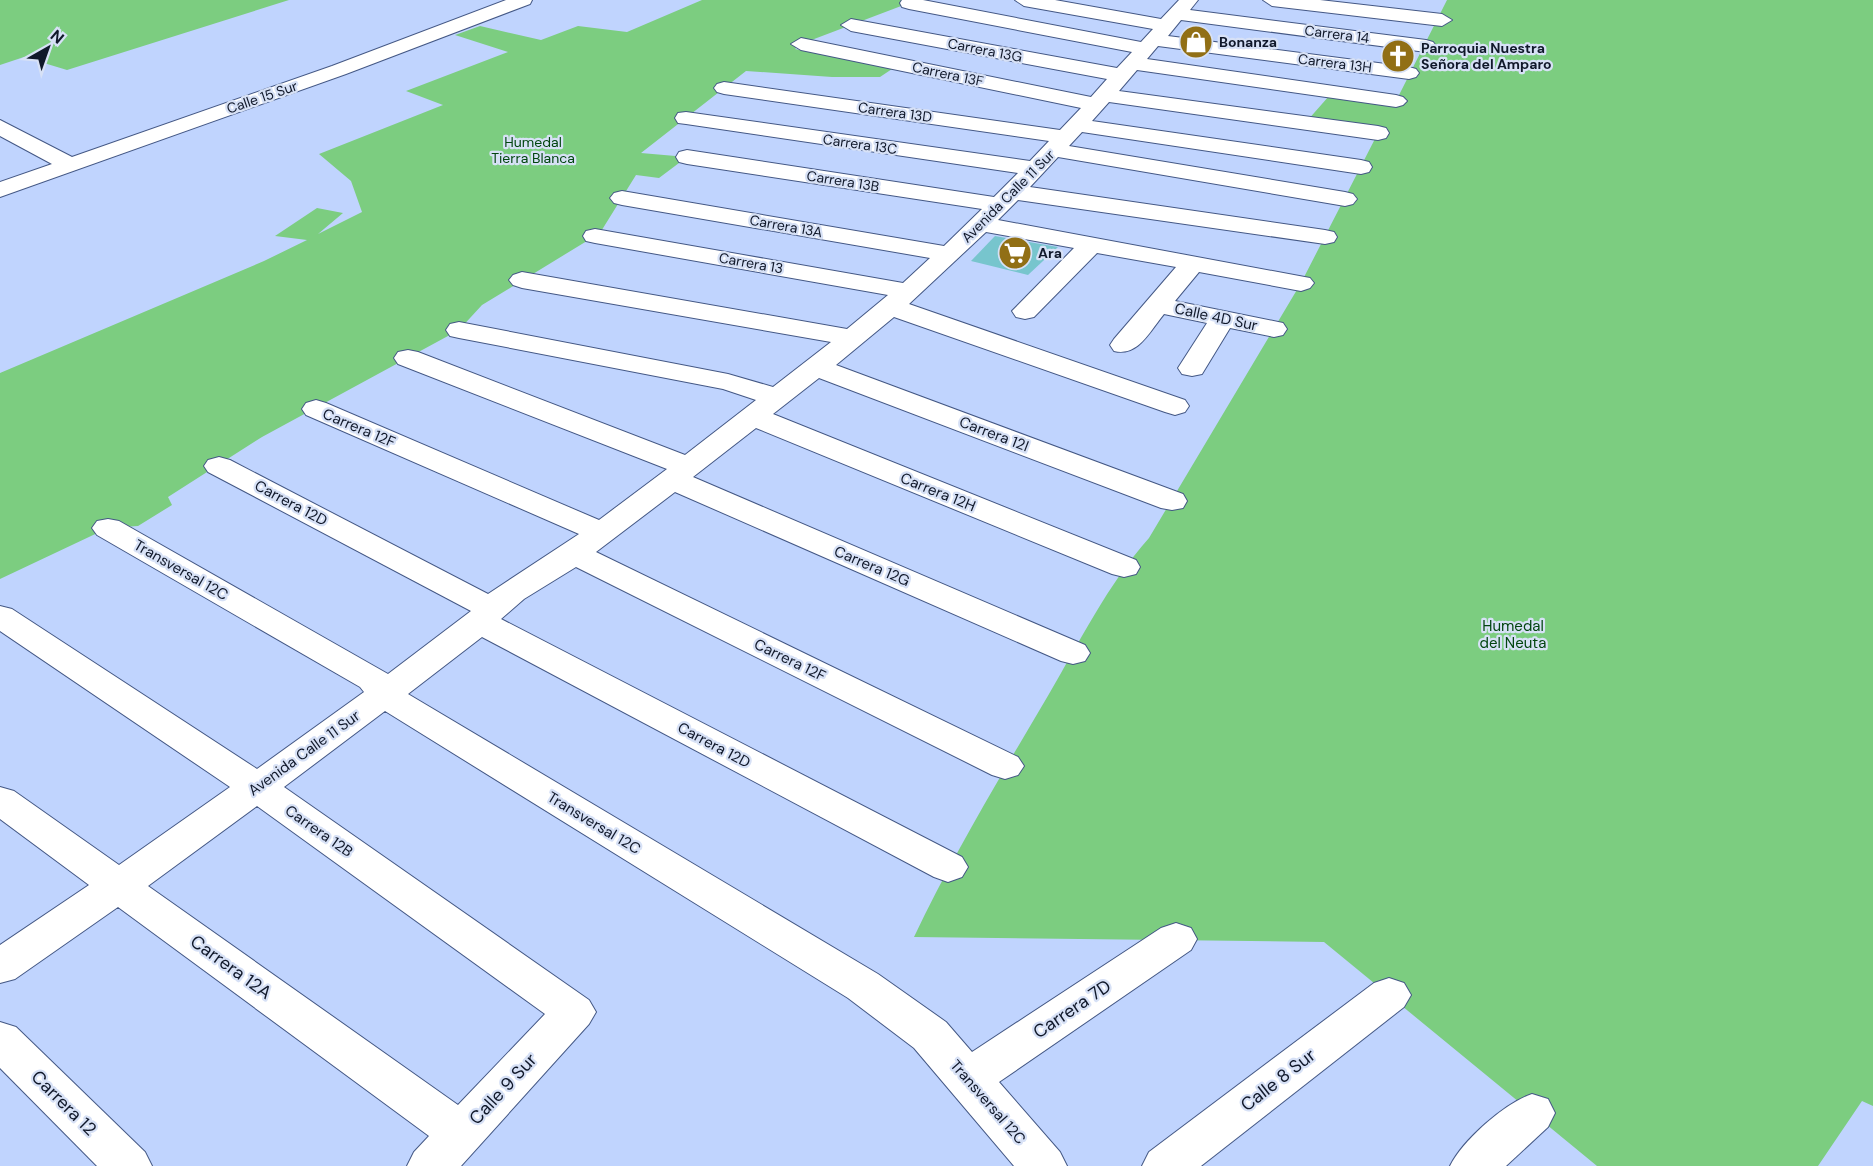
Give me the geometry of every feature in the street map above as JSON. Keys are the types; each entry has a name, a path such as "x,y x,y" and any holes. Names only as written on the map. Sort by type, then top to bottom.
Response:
{"street":[{"name":"Calle 15 Sur","path":"0,190 339,70 523,0"},
{"path":"1024,0 1096,13 1155,38"},
{"path":"1096,13 1111,0"},
{"path":"1272,0 1442,20"},
{"name":"Carrera 13H","path":"909,3 1408,72"},
{"name":"Carrera 13G","path":"851,25 1155,38 1396,101"},
{"name":"Carrera 14","path":"1155,38 1426,46"},
{"name":"Avenida Calle 11 Sur","path":"0,967 119,887 384,695 485,615 588,543 853,338 981,224 1066,137 1155,38"},
{"name":"Carrera 13F","path":"801,44 1099,99 1378,133"},
{"name":"Carrera 13D","path":"724,88 1066,137 1362,167"},
{"name":"Carrera 13C","path":"686,118 1035,169"},
{"path":"0,127 71,165"},
{"path":"1066,137 1345,199"},
{"name":"Carrera 13B","path":"687,157 1006,199 1325,237"},
{"name":"Carrera 13A","path":"621,198 950,254"},
{"path":"981,224 1301,283"},
{"name":"Carrera 13","path":"595,236 899,299 1175,406"},
{"path":"1025,311 1092,244"},
{"path":"1124,345 1194,262"},
{"path":"522,280 853,338"},
{"name":"Calle 4D Sur","path":"1158,305 1274,329"},
{"path":"1192,368 1222,320"},
{"path":"459,330 728,382 777,397"},
{"name":"Carrera 12G","path":"408,358 679,472 1073,653"},
{"name":"Carrera 12I","path":"815,367 1172,501"},
{"name":"Carrera 12F","path":"316,409 588,543 1005,766"},
{"name":"Carrera 12H","path":"752,416 1124,567"},
{"name":"Carrera 12D","path":"219,466 485,615 948,867"},
{"name":"Transversal 12C","path":"108,528 373,679 384,695 863,986 930,1035 1043,1166"},
{"name":"Carrera 12B","path":"0,616 257,787 574,1012"},
{"name":"Carrera 12A","path":"0,800 462,1134"},
{"name":"Carrera 7D","path":"969,1079 1176,939"},
{"name":"Calle 8 Sur","path":"1166,1166 1389,995"},
{"name":"Calle 9 Sur","path":"431,1166 574,1012"},
{"name":"Carrera 12","path":"0,1040 128,1166"},
{"path":"1474,1166 1532,1113"}],"green space":[{"path":"0,0 289,0 67,70 24,57 0,65"},
{"name":"Humedal Tierra Blanca","path":"702,0 917,0 801,44 795,49 892,69 880,77 832,77 746,71 641,153 687,157 659,178 636,175 600,233 482,305 459,330 262,437 168,497 172,505 138,526 108,528 0,579 0,373 264,261 307,240 275,236 317,208 343,213 318,234 362,212 351,181 319,154 443,105 406,91 508,52 455,35 480,26 541,40 578,26 627,32"},
{"name":"Humedal del Neuta","path":"1447,0 1873,0 1873,1106 1862,1101 1818,1166 1597,1166 1324,942 914,937 962,844 1095,613 1120,574 1149,538 1301,283 1378,133 1307,121 1329,96 1396,101"}],"building":[{"name":"Ara","path":"995,236 1058,247 1028,275 971,261"}],"place":[{"name":"Bonanza","path":"1196,42"},
{"name":"Parroquia Nuestra Señora del Amparo","path":"1398,56"},
{"name":"Ara","path":"1015,253"}]}
